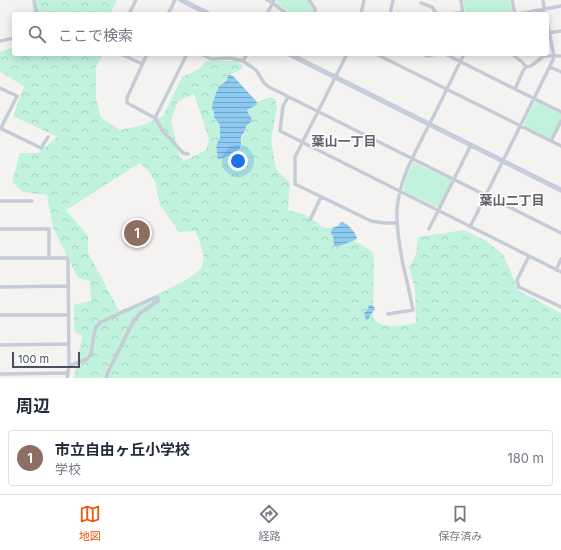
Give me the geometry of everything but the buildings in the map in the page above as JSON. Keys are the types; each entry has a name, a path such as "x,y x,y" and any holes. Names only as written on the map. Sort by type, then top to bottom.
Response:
{"street":[{"path":"34,0 37,12"},
{"path":"130,12 136,0"},
{"path":"169,12 175,0"},
{"path":"181,0 205,12"},
{"path":"267,0 273,1 285,12"},
{"path":"309,0 315,9 315,12"},
{"path":"361,12 364,0"},
{"path":"390,12 393,0"},
{"path":"461,0 463,12"},
{"path":"512,0 515,12"},
{"path":"543,0 545,12"},
{"path":"268,12 273,1"},
{"path":"421,3 432,7 436,12"},
{"path":"527,12 561,6"},
{"path":"549,33 561,31"},
{"path":"470,227 553,60 554,56 549,37"},
{"path":"0,41 12,38"},
{"path":"125,56 142,64"},
{"path":"146,56 126,98 126,103 155,118 162,130 183,153 188,154"},
{"path":"155,118 186,56"},
{"path":"205,56 211,59 230,58 243,61 256,70 264,83 269,87 561,233"},
{"path":"243,61 246,56"},
{"path":"293,56 561,190"},
{"path":"346,56 295,158 295,184 371,221 397,224"},
{"path":"380,56 561,146"},
{"path":"449,56 561,112"},
{"path":"388,314 413,310 397,224 397,209 400,191 412,158 463,56"},
{"path":"514,56 526,67"},
{"path":"515,89 526,67 531,66 544,56 561,56"},
{"path":"550,66 561,72"},
{"path":"0,88 17,96 0,128 41,148 48,137"},
{"path":"288,97 283,106 280,131 561,272"},
{"path":"551,142 561,121"},
{"path":"429,229 471,145"},
{"path":"310,220 321,197"},
{"path":"0,201 32,201"},
{"path":"0,229 50,229 49,258"},
{"path":"529,256 517,280 519,287 561,307"},
{"path":"0,258 66,258 68,260 69,366 66,378"},
{"path":"556,270 561,259"},
{"path":"0,287 68,286"},
{"path":"69,366 87,359 92,354 96,327 102,322 156,297 158,298 158,301 140,313 132,324 106,378"},
{"path":"0,315 68,315"},
{"path":"0,345 69,344"},
{"path":"0,374 68,373"}],"green space":[{"path":"33,0 117,0 111,12 34,12 32,5"},
{"path":"277,0 307,0 314,12 289,12 277,3"},
{"path":"463,0 510,0 512,12 466,12"},
{"path":"12,48 12,56 102,56 96,67 96,98 101,118 120,130 143,125 163,116 182,77 199,69 206,61 236,61 243,66 239,71 228,75 225,81 218,87 212,109 214,111 214,117 220,126 220,138 216,146 218,159 234,154 241,147 241,140 246,126 252,121 247,110 255,106 257,102 271,97 275,99 277,108 271,140 276,169 290,183 288,210 306,215 322,227 330,228 367,248 373,253 373,318 377,322 393,326 416,323 415,288 409,267 416,255 418,237 464,230 486,241 503,254 519,291 561,313 561,378 74,378 82,336 74,331 74,305 91,301 90,281 78,278 53,228 47,195 23,192 12,182 20,153 38,153 57,137 13,116 24,86 0,72 0,52","holes":["194,94 209,139 206,150 184,161 179,155 171,120 178,101","140,163 155,181 160,205 179,232 195,231 202,248 203,262 202,266 197,272 189,278 177,285 119,311 88,252 88,236 66,210"]},
{"path":"535,102 561,114 561,118 551,138 524,126"},
{"path":"413,163 451,180 439,207 404,191 405,181"}],"water":[{"path":"229,74 233,76 257,102 255,106 247,110 252,121 246,126 241,138 241,146 239,150 231,155 218,159 216,146 220,138 220,126 214,117 212,107 219,86 226,80"},
{"path":"341,222 351,228 357,238 339,246 334,246 333,236 331,234 332,228 338,226"},
{"path":"369,305 372,305 375,309 368,320 366,320 364,313 368,309"}],"place":[{"name":"市立自由ヶ丘小学校","path":"137,233"}],"district":[{"name":"葉山一丁目","path":"344,141"},
{"name":"葉山二丁目","path":"512,200"}]}
